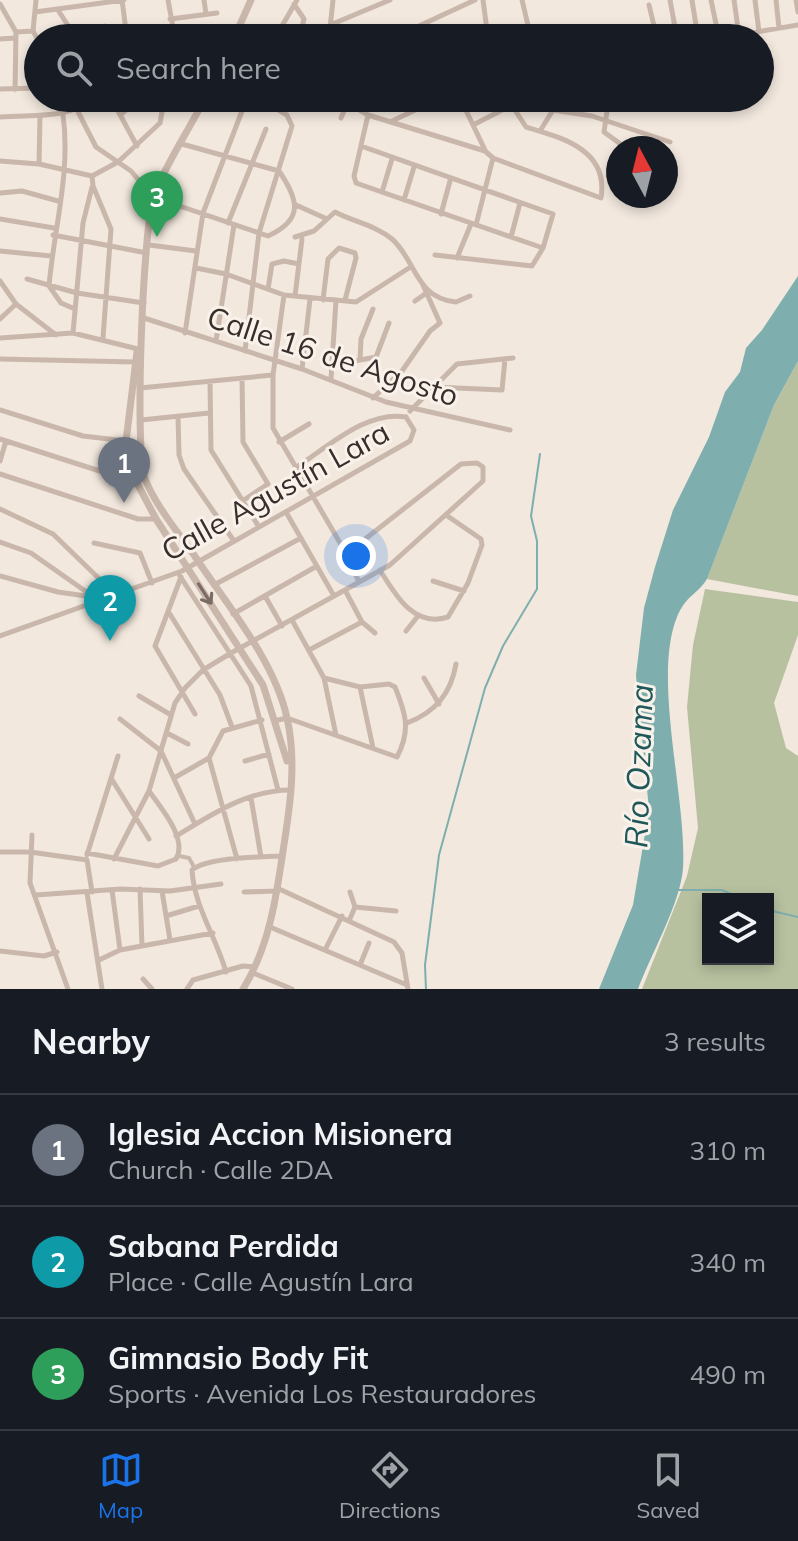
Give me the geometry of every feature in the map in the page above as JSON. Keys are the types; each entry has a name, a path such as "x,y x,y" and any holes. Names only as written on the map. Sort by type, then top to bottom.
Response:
{"street":[{"path":"35,12 123,0 126,24"},
{"path":"168,0 171,24"},
{"path":"204,0 206,14"},
{"path":"240,24 251,0"},
{"path":"330,24 333,0"},
{"path":"332,24 390,0"},
{"path":"423,24 475,0"},
{"path":"483,0 484,24"},
{"path":"522,0 526,24"},
{"path":"670,0 674,24"},
{"path":"692,0 696,24"},
{"path":"711,0 716,24"},
{"path":"734,0 737,24"},
{"path":"755,0 758,24"},
{"path":"776,0 779,28"},
{"path":"796,0 798,12"},
{"path":"34,24 36,1"},
{"path":"283,24 295,2"},
{"path":"295,2 304,19 303,24"},
{"path":"0,4 16,35 15,90"},
{"path":"649,5 654,24"},
{"path":"58,10 67,24"},
{"path":"170,19 217,13"},
{"path":"774,29 798,25"},
{"path":"0,39 24,33"},
{"path":"0,89 24,89"},
{"path":"0,117 74,112"},
{"path":"78,112 96,147 138,177 153,197 271,235 285,226 296,205"},
{"path":"118,112 137,146"},
{"path":"120,115 124,112"},
{"path":"0,161 39,164 92,176 118,162 137,146 162,120 162,112"},
{"path":"198,112 153,197 144,318 131,387 126,441 137,483 156,519 263,685 291,771"},
{"path":"185,333 203,213 242,112"},
{"path":"245,351 259,233 292,126 284,112"},
{"path":"341,118 342,112"},
{"path":"362,112 485,151"},
{"path":"391,122 412,112"},
{"path":"467,112 485,151 493,158 601,198 602,178 597,163 566,138 526,127 515,112"},
{"path":"473,125 498,112"},
{"path":"540,131 552,112"},
{"path":"563,112 607,121 652,136"},
{"path":"608,112 608,136"},
{"path":"63,115 67,171 58,201 49,286 61,303 75,309"},
{"path":"368,115 354,180 441,214 543,248"},
{"path":"39,164 40,116"},
{"path":"216,341 231,224 266,129"},
{"path":"182,144 279,171 296,205 327,219"},
{"path":"361,146 553,216 543,248 534,264 499,264 435,255"},
{"path":"457,258 473,225 493,158"},
{"path":"382,192 392,159"},
{"path":"404,200 414,167"},
{"path":"73,333 92,176"},
{"path":"441,214 450,181"},
{"path":"93,186 110,222 112,248 103,338"},
{"path":"0,193 22,191 58,201"},
{"path":"511,237 520,203"},
{"path":"295,296 299,238 314,231 335,212 376,229 394,242 423,285 449,302 470,296"},
{"path":"0,219 54,231 82,243 112,248 196,251"},
{"path":"323,300 328,259 339,248 355,253 356,258 345,300"},
{"path":"0,251 51,256"},
{"path":"268,289 272,264 284,261 299,264"},
{"path":"196,268 226,274 284,295 356,302 409,268"},
{"path":"27,279 77,293 145,303"},
{"path":"0,281 16,304 57,336"},
{"path":"373,398 414,357 440,321 423,285"},
{"path":"415,301 425,294"},
{"path":"284,295 273,375 271,419 279,442 346,554 359,582"},
{"path":"302,369 310,299"},
{"path":"331,379 336,300"},
{"path":"0,319 16,304"},
{"path":"360,360 361,339 373,309"},
{"name":"Calle 16 de Agosto","path":"144,318 331,379 373,398 510,430"},
{"path":"334,365 377,356 389,323"},
{"path":"0,338 73,333 139,345"},
{"path":"139,345 143,388 140,458 145,479 273,680 287,718 292,790 283,856 270,927 255,970 243,989"},
{"path":"295,468 368,422 406,417 411,408 457,364 513,358"},
{"path":"0,359 135,362"},
{"path":"434,387 502,390 505,359"},
{"path":"131,387 273,375"},
{"path":"242,378 243,442 268,484 244,500"},
{"path":"210,381 211,450 259,527"},
{"path":"0,410 83,436 126,441"},
{"path":"141,420 209,413"},
{"path":"178,416 179,455 184,469 234,541"},
{"name":"Calle Agustín Lara","path":"0,636 180,575 410,441 414,430 406,417"},
{"path":"279,442 309,424"},
{"path":"0,461 3,440 137,483"},
{"path":"114,859 149,791 171,715 181,693 203,670 380,570 483,481 483,467 477,463 461,464 346,554"},
{"path":"0,474 138,519 156,519"},
{"path":"0,509 53,534 117,595"},
{"path":"286,512 334,596"},
{"path":"380,570 398,598 418,616 439,620 448,617 464,591 481,552 481,539 446,515"},
{"path":"214,585 301,538"},
{"path":"0,542 31,553 87,596"},
{"path":"94,543 140,553 152,583"},
{"path":"232,614 317,566"},
{"path":"180,575 155,646 195,714"},
{"path":"180,575 248,678 262,720 278,790"},
{"path":"0,576 99,601"},
{"path":"433,581 464,591"},
{"path":"345,590 362,622 375,633"},
{"path":"265,596 282,626"},
{"path":"168,610 220,695 232,727"},
{"path":"406,631 418,616"},
{"path":"292,620 324,678 336,736"},
{"path":"309,650 362,622"},
{"path":"407,723 421,718 439,704 452,685 456,664"},
{"path":"274,721 287,718 397,757 407,723 395,687 389,684 360,687 324,678"},
{"path":"424,678 439,704"},
{"path":"360,687 373,749"},
{"path":"139,696 171,715"},
{"path":"120,719 161,751 195,824"},
{"path":"237,859 209,758 217,738 232,727 262,720"},
{"path":"167,733 188,744"},
{"path":"245,761 269,754"},
{"path":"102,989 96,967 99,960 88,860 118,756"},
{"path":"174,778 209,758"},
{"path":"110,778 149,839"},
{"path":"176,836 222,806 278,790 292,790"},
{"path":"149,791 176,836 179,856"},
{"path":"251,798 261,857"},
{"path":"32,835 30,881 68,989"},
{"path":"0,852 30,852 88,860 114,859 158,866 179,856 189,858 194,867 194,889 199,906 213,933 226,972"},
{"path":"194,867 237,859 283,856"},
{"path":"36,895 140,889 162,891 221,884"},
{"path":"140,889 142,946"},
{"path":"112,890 120,950"},
{"path":"244,892 276,890 342,916 394,942 402,953 408,987"},
{"path":"162,891 170,940"},
{"path":"349,921 355,907 350,892"},
{"path":"166,916 199,906"},
{"path":"355,907 396,911"},
{"path":"325,950 342,916"},
{"path":"270,927 408,987"},
{"path":"99,960 120,950 213,933"},
{"path":"360,965 369,943"},
{"path":"0,951 44,956 57,952"},
{"path":"187,989 193,980 243,966 292,989"},
{"path":"143,979 152,989"}],"green space":[{"path":"798,361 798,596 707,579 774,405"},
{"path":"705,589 798,602 798,635 774,703 786,748 798,756 798,989 642,989 687,876 698,828 687,707 693,645"}],"water":[{"name":"Río Ozama","path":"798,276 798,361 774,405 707,579 680,610 670,642 669,705 683,840 683,868 677,897 638,989 599,989 633,905 649,810 636,675 644,608 655,567 673,510 709,437 725,392 740,372 746,348 762,330"}],"waterway":[{"path":"426,989 425,965 439,855 485,688 503,646 537,589 537,541 531,516 540,454"},
{"path":"677,890 722,890 729,893"},
{"path":"774,911 798,917"}],"place":[{"name":"Gimnasio Body Fit","path":"157,237"},
{"name":"Iglesia Accion Misionera","path":"124,503"},
{"name":"Sabana Perdida","path":"110,641"}]}
